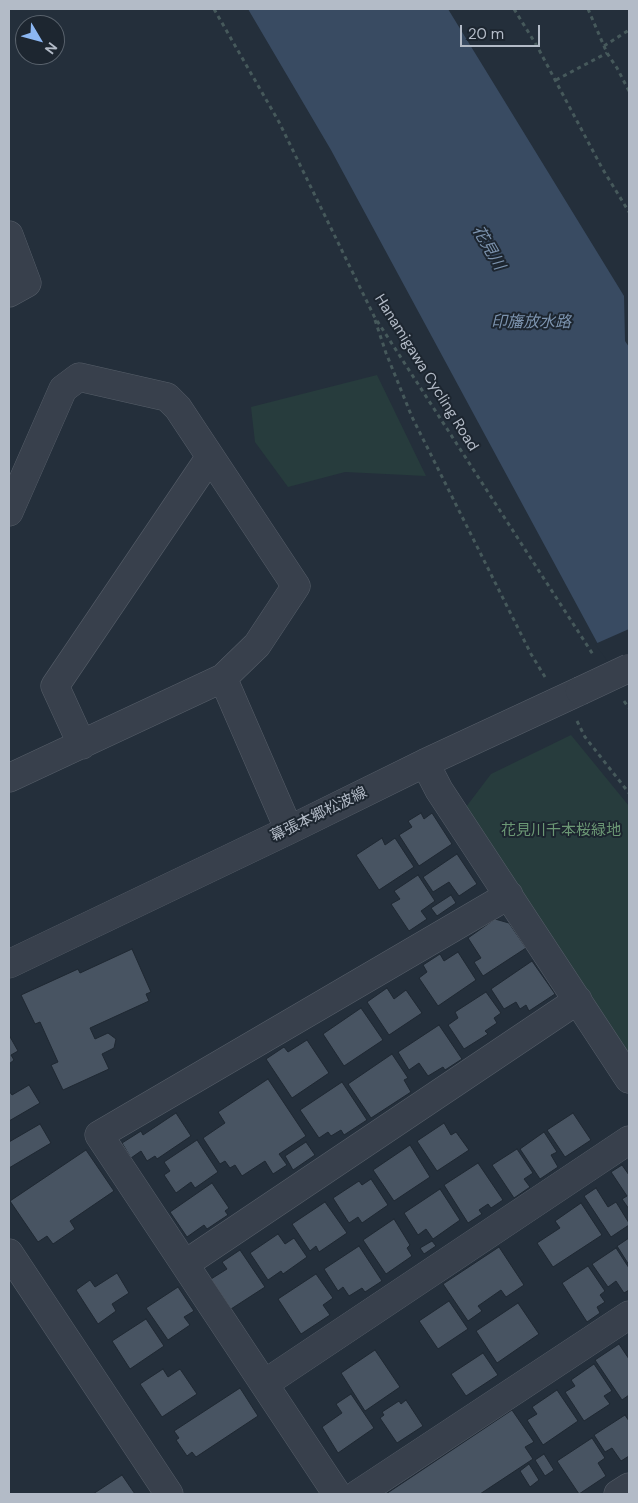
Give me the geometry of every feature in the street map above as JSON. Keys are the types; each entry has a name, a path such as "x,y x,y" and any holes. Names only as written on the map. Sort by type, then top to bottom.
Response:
{"street":[{"path":"9,235 27,283 9,292"},
{"path":"9,512 63,389 79,377 167,397 178,408 296,586 257,645 223,678 9,778"},
{"path":"82,745 55,686 210,457"},
{"name":"幕張本郷松波線","path":"9,964 425,763 576,703 629,668"},
{"path":"223,678 289,830"},
{"path":"425,763 439,790 629,1079"},
{"path":"336,1494 99,1135 509,895"},
{"path":"185,1264 578,1000"},
{"path":"264,1384 629,1140"},
{"path":"9,1253 169,1494"},
{"path":"358,1494 629,1315"},
{"path":"618,1494 629,1486"}],"path":[{"name":"Hanamigawa Cycling Road","path":"214,9 279,122 374,316 597,660"},
{"path":"514,9 556,80 602,168 629,212"},
{"path":"588,9 607,53 629,91"},
{"path":"604,46 629,30"},
{"path":"556,80 607,53"},
{"path":"374,316 386,354 412,417 531,654 550,684"},
{"path":"624,700 629,708"},
{"path":"576,703 577,722 585,737 629,793"}],"green space":[{"path":"377,375 426,476 345,472 288,487 255,442 251,407"},
{"name":"花見川千本桜緑地","path":"571,735 629,806 629,1054 463,811 491,774"}],"water":[{"name":"印旛放水路","path":"248,9 448,9 624,296 625,341 629,347 629,688 599,646 331,150"}],"pier":[{"path":"629,629 629,691 595,644"}],"building":[{"path":"421,813 424,819 432,813 452,844 419,866 399,835 412,827 408,821"},
{"path":"382,838 385,845 395,838 414,867 379,890 356,855"},
{"path":"457,854 477,884 459,896 449,882 433,892 423,877"},
{"path":"418,875 435,901 421,911 427,919 409,931 391,904 400,899 394,891"},
{"path":"451,895 456,903 437,916 431,908"},
{"path":"495,919 509,923 526,948 483,976 474,962 481,958 468,938"},
{"path":"132,949 151,992 146,994 149,1001 90,1028 95,1039 108,1033 116,1039 114,1048 102,1054 109,1069 63,1090 51,1065 58,1062 40,1022 35,1024 21,995 78,969 80,973"},
{"path":"458,952 476,980 438,1006 419,978 427,972 423,965 440,954 444,961"},
{"path":"532,961 555,994 529,1011 526,1005 520,1009 516,1002 504,1009 491,989"},
{"path":"387,988 394,999 406,990 422,1013 389,1035 367,1002"},
{"path":"486,992 501,1013 494,1018 497,1023 485,1031 488,1034 464,1049 448,1025 458,1018 455,1012"},
{"path":"361,1008 383,1040 344,1066 323,1034"},
{"path":"439,1025 462,1059 445,1070 443,1067 428,1076 419,1063 409,1070 398,1052"},
{"path":"9,1035 18,1051 11,1055 14,1060 9,1064"},
{"path":"307,1040 329,1073 292,1098 266,1059 284,1047 288,1052"},
{"path":"392,1054 408,1078 404,1080 411,1092 371,1118 348,1084"},
{"path":"268,1079 306,1136 279,1154 287,1165 273,1174 265,1161 242,1176 235,1165 230,1168 225,1161 220,1164 203,1138 225,1123 218,1112"},
{"path":"342,1082 367,1120 344,1135 341,1130 331,1136 328,1132 319,1138 300,1110"},
{"path":"29,1085 40,1103 9,1121 9,1091 12,1095"},
{"path":"176,1113 191,1136 157,1159 155,1156 147,1161 141,1151 131,1158 122,1143 141,1131 143,1135"},
{"path":"573,1113 591,1140 565,1157 547,1130"},
{"path":"444,1123 451,1135 456,1132 469,1150 437,1171 417,1141"},
{"path":"40,1124 51,1143 9,1168 9,1142"},
{"path":"544,1132 557,1152 551,1155 558,1167 540,1179 520,1149"},
{"path":"197,1140 218,1172 195,1188 191,1182 176,1193 164,1175 170,1171 164,1162"},
{"path":"306,1142 315,1155 293,1170 285,1156"},
{"path":"410,1145 430,1177 394,1201 373,1170"},
{"path":"517,1149 533,1173 524,1179 530,1187 514,1198 492,1165"},
{"path":"86,1150 114,1191 70,1221 75,1229 53,1244 47,1236 38,1242 10,1201"},
{"path":"478,1163 503,1200 491,1208 488,1204 479,1210 482,1214 468,1223 444,1185"},
{"path":"622,1165 629,1175 629,1209 622,1199 627,1196 611,1172"},
{"path":"371,1179 388,1205 362,1223 358,1217 349,1223 333,1198 359,1181 362,1185"},
{"path":"212,1183 229,1208 225,1211 228,1215 207,1229 204,1225 187,1237 170,1212"},
{"path":"596,1188 608,1207 616,1202 629,1223 629,1225 611,1237 584,1196"},
{"path":"440,1189 460,1220 433,1239 426,1229 418,1235 404,1213"},
{"path":"325,1202 347,1233 319,1252 316,1246 310,1251 292,1224"},
{"path":"581,1203 602,1235 553,1267 537,1243 560,1228 555,1221"},
{"path":"394,1219 410,1245 407,1248 412,1256 386,1274 363,1240"},
{"path":"278,1234 285,1244 294,1238 307,1257 283,1274 281,1271 268,1280 250,1253"},
{"path":"629,1238 629,1265 617,1246"},
{"path":"432,1241 436,1246 424,1254 420,1248"},
{"path":"359,1246 382,1281 365,1292 362,1288 349,1296 343,1287 338,1291 324,1269"},
{"path":"499,1247 524,1285 506,1297 501,1290 478,1306 482,1311 468,1321 443,1284"},
{"path":"616,1248 629,1268 629,1290 624,1293 616,1281 608,1287 592,1264"},
{"path":"240,1250 265,1287 231,1309 211,1279 227,1269 222,1262"},
{"path":"588,1266 605,1291 600,1295 605,1302 597,1307 600,1313 587,1322 562,1283"},
{"path":"117,1273 129,1293 112,1304 116,1311 98,1324 76,1290 90,1280 95,1287"},
{"path":"316,1274 333,1298 323,1305 330,1315 301,1334 278,1299"},
{"path":"178,1287 194,1311 184,1317 190,1325 168,1340 146,1308"},
{"path":"449,1301 468,1329 438,1349 419,1321"},
{"path":"518,1303 539,1334 497,1363 476,1331"},
{"path":"146,1319 164,1346 130,1369 112,1341"},
{"path":"619,1344 629,1359 629,1395 622,1400 595,1360"},
{"path":"375,1350 400,1387 365,1411 341,1373"},
{"path":"483,1353 498,1375 466,1396 451,1374"},
{"path":"594,1364 612,1391 604,1396 610,1404 584,1421 565,1392 575,1386 571,1380"},
{"path":"163,1369 168,1377 180,1369 197,1394 162,1417 140,1384"},
{"path":"240,1388 258,1416 196,1457 192,1452 187,1456 176,1440 179,1438 174,1431"},
{"path":"557,1390 578,1421 543,1445 527,1420 537,1414 532,1407"},
{"path":"351,1394 374,1428 338,1453 322,1427 342,1413 336,1404"},
{"path":"406,1400 423,1426 397,1443 380,1418 384,1415 382,1412 399,1401 401,1404"},
{"path":"512,1410 534,1442 525,1447 533,1459 480,1494 386,1494"},
{"path":"625,1415 629,1421 629,1456 621,1461 612,1448 605,1452 594,1435"},
{"path":"592,1438 605,1458 598,1463 606,1476 579,1494 557,1461"},
{"path":"544,1454 554,1470 545,1476 535,1460"},
{"path":"529,1464 539,1480 530,1487 520,1471"},
{"path":"122,1475 135,1494 93,1494"}],"water label":[{"name":"花見川","path":"488,248"}]}
